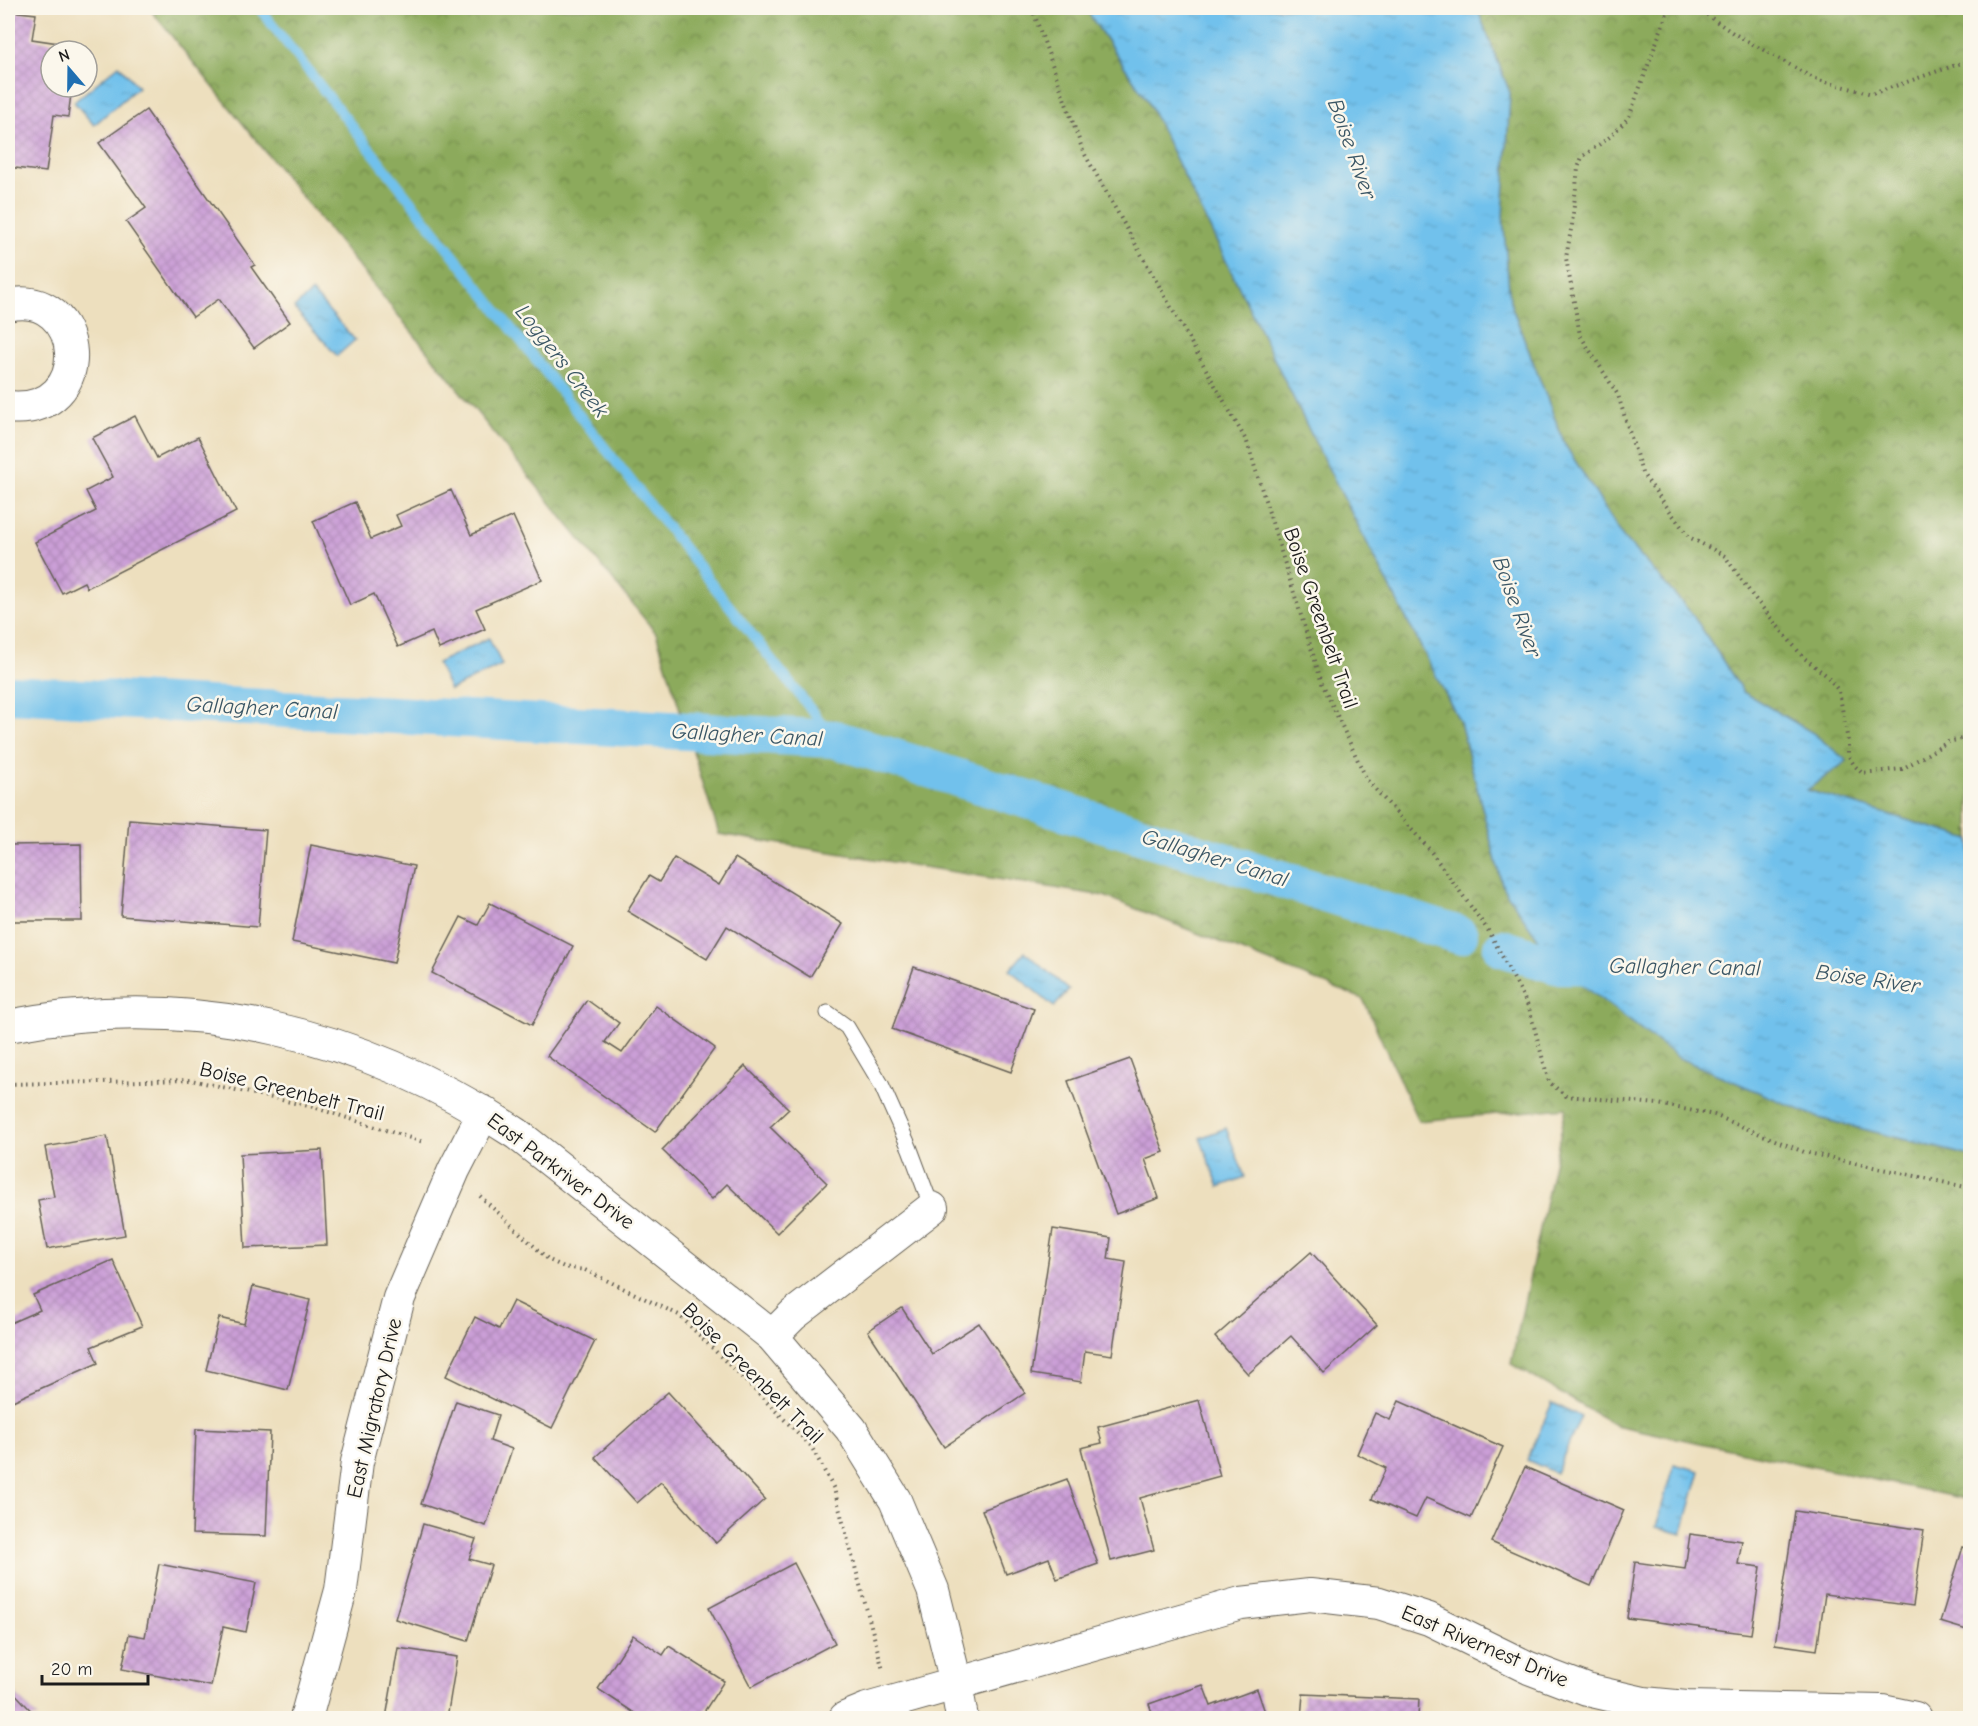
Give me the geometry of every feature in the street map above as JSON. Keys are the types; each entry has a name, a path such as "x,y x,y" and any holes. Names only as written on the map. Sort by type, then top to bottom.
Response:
{"street":[{"path":"8,305 27,304 44,309 58,319 68,333 72,350 72,367 65,383 54,396 39,405 22,408 8,407"},
{"name":"East Parkriver Drive","path":"8,1026 82,1014 153,1013 249,1022 290,1031 370,1056 408,1072 484,1112 518,1134 772,1336 851,1429 895,1500 933,1590 956,1683 962,1719"},
{"name":"East Migratory Drive","path":"306,1719 341,1590 357,1462 399,1298 454,1170 484,1112"},
{"path":"772,1336 793,1316 932,1208"},
{"name":"East Rivernest Drive","path":"845,1719 867,1709 1241,1603 1310,1595 1389,1606 1429,1619 1529,1668 1587,1690 1644,1703 1687,1707 1882,1711 1915,1719"}],"lane":[{"path":"828,1013 847,1027 881,1084 910,1149 932,1208"}],"path":[{"name":"Boise Greenbelt Trail","path":"1032,8 1083,151 1247,442 1322,683 1367,780 1429,849 1490,933 1529,1008 1549,1082 1566,1096 1658,1104 1714,1115 1804,1152 1971,1188"},
{"path":"1669,8 1629,117 1611,136 1582,157 1578,168 1566,258 1580,335 1618,395 1642,473 1689,537 1725,556 1752,595 1803,657 1826,675 1839,691 1848,741 1848,755 1854,765 1862,773 1902,769 1948,742 1971,737"},
{"path":"1697,8 1733,33 1815,79 1872,94 1971,60"},
{"name":"Boise Greenbelt Trail","path":"8,1084 191,1080 313,1107 423,1142"},
{"name":"Boise Greenbelt Trail","path":"478,1194 549,1260 564,1267 585,1270 679,1315 811,1446 834,1489 885,1676"}],"green space":[{"path":"149,8 1085,8 1147,100 1320,452 1460,722 1503,888 1819,1118 1970,1156 1970,1500 1615,1425 1511,1364 1566,1108 1418,1121 1363,999 1104,896 719,834 656,633"},
{"path":"1477,8 1970,8 1970,839 1806,790 1847,761 1813,733 1743,692 1693,615 1623,537 1565,445 1510,302 1503,216 1510,93"}],"water":[{"name":"Boise River","path":"1085,8 1477,8 1510,93 1503,216 1510,302 1565,445 1623,537 1693,615 1743,692 1813,733 1847,761 1807,790 1970,839 1970,1156 1819,1118 1679,1058 1556,965 1503,888 1460,722 1320,452 1147,100"},
{"path":"119,65 138,87 94,125 74,102 78,99 99,99 99,81"},
{"path":"312,292 355,340 337,356 294,308"},
{"path":"489,638 502,665 450,690 437,663"},
{"path":"1025,952 1069,990 1054,1007 1010,970"},
{"path":"1226,1128 1245,1177 1219,1187 1200,1138"},
{"path":"1552,1403 1581,1416 1556,1473 1527,1460"},
{"path":"1674,1464 1700,1471 1682,1534 1656,1527"}],"building":[{"path":"8,8 10,8 10,11 36,14 32,39 39,40 39,99 70,99 68,117 54,115 46,172 8,167"},
{"path":"146,110 255,265 251,267 290,322 254,348 219,299 193,317 126,222 146,208 99,143"},
{"path":"135,416 157,458 198,437 236,512 87,588 84,582 62,593 35,542 96,511 86,491 113,477 92,438"},
{"path":"451,490 471,535 513,516 542,580 476,609 485,629 439,649 432,632 398,647 374,594 350,605 313,521 355,502 371,539 401,526 396,515"},
{"path":"129,819 266,830 258,927 121,916"},
{"path":"81,844 82,921 8,921 8,845"},
{"path":"311,845 414,866 394,963 292,942"},
{"path":"674,858 719,885 735,858 843,924 810,977 727,926 707,959 627,911 649,876 659,882"},
{"path":"490,903 573,946 532,1025 432,973 461,917 478,925"},
{"path":"914,967 1034,1009 1011,1072 892,1029"},
{"path":"587,1000 619,1023 605,1042 622,1053 656,1006 715,1048 655,1132 547,1056"},
{"path":"1130,1059 1164,1152 1145,1159 1159,1198 1116,1214 1068,1081"},
{"path":"745,1066 789,1109 770,1127 827,1183 777,1233 727,1184 712,1199 662,1150"},
{"path":"107,1136 125,1235 47,1249 38,1200 54,1197 45,1147"},
{"path":"322,1150 327,1245 245,1248 240,1154"},
{"path":"1053,1229 1111,1238 1108,1259 1126,1262 1112,1355 1085,1351 1081,1382 1031,1374"},
{"path":"1311,1252 1377,1325 1324,1373 1291,1336 1248,1374 1215,1337"},
{"path":"113,1260 142,1326 91,1347 98,1363 8,1403 8,1324 40,1310 33,1295"},
{"path":"253,1286 310,1300 288,1390 206,1370 219,1318 244,1324"},
{"path":"513,1301 595,1341 552,1428 446,1376 475,1317 499,1329"},
{"path":"902,1308 932,1354 979,1323 1025,1393 944,1447 868,1331"},
{"path":"668,1392 765,1499 716,1543 661,1482 637,1503 595,1457"},
{"path":"1199,1400 1220,1476 1140,1498 1154,1550 1111,1561 1081,1448 1102,1443 1098,1427"},
{"path":"456,1401 498,1415 490,1441 512,1449 486,1526 421,1504"},
{"path":"1399,1401 1503,1447 1471,1518 1426,1498 1416,1518 1372,1499 1386,1468 1357,1454 1375,1413 1390,1420"},
{"path":"196,1429 270,1432 266,1536 192,1534"},
{"path":"1525,1467 1624,1510 1591,1586 1491,1542"},
{"path":"1067,1479 1098,1564 1057,1579 1049,1558 1006,1574 982,1510"},
{"path":"1795,1511 1924,1530 1913,1606 1825,1594 1817,1650 1775,1644"},
{"path":"423,1524 476,1539 469,1559 491,1565 468,1641 395,1619"},
{"path":"1690,1534 1742,1541 1738,1564 1761,1567 1751,1634 1627,1618 1635,1562 1685,1569"},
{"path":"1963,1547 1970,1549 1970,1631 1940,1622"},
{"path":"794,1563 835,1643 751,1687 709,1608"},
{"path":"159,1564 256,1583 246,1632 223,1627 211,1686 122,1669 129,1634 145,1637"},
{"path":"633,1635 663,1655 669,1646 724,1681 700,1718 633,1718 636,1714 598,1689"},
{"path":"398,1648 457,1657 447,1718 386,1718"},
{"path":"1203,1685 1211,1706 1257,1689 1267,1718 1154,1718 1149,1704"},
{"path":"8,1686 38,1718 8,1718"},
{"path":"1303,1694 1419,1699 1418,1718 1301,1718"}],"waterway":[{"name":"Loggers Creek","path":"259,8 834,739"},
{"name":"Gallagher Canal","path":"8,694 834,739 1459,935"},
{"name":"Gallagher Canal","path":"1502,948 1556,965 1608,966"}]}
